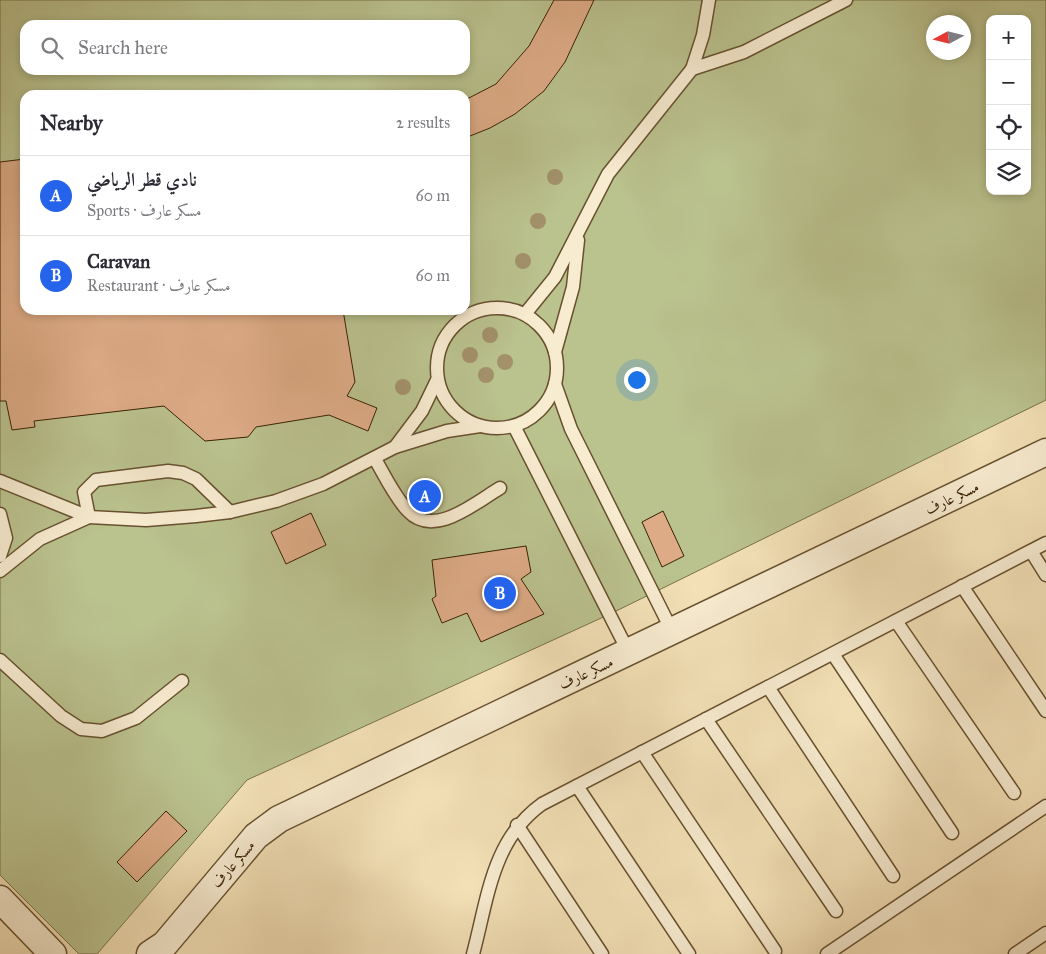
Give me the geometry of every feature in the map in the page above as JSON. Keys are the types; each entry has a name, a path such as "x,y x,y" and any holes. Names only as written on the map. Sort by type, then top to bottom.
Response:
{"street":[{"name":"مسكر عارف","path":"162,951 256,836 279,819 1046,452"},
{"path":"0,899 53,954"}],"lane":[{"path":"525,314 556,277 608,174 692,69 703,34 709,0"},
{"path":"692,69 744,52 846,0"},
{"path":"555,352 573,287 579,232"},
{"path":"0,481 89,516 146,520 230,512 276,501 323,484 375,459 395,447 447,431 480,426 497,428 514,426 525,421 539,410 550,396 555,384 557,368 555,352 549,337 538,324 525,314 509,308 492,307 470,313"},
{"path":"467,315 448,330 440,346 436,362 437,380 443,395 452,409 464,419 480,426"},
{"path":"395,447 422,411 437,380"},
{"path":"555,384 571,429 672,632"},
{"path":"514,426 629,653"},
{"path":"375,459 409,512 427,521 438,521 449,517 500,488"},
{"path":"89,516 84,492 96,480 168,471 183,473 196,479 230,512"},
{"path":"0,514 6,538 0,556"},
{"path":"0,571 40,539 89,516"},
{"path":"473,954 499,856 517,825 542,804 1046,543"},
{"path":"1031,551 1046,575"},
{"path":"962,586 1046,711"},
{"path":"896,621 1014,793"},
{"path":"832,654 952,833"},
{"path":"0,660 61,716 81,729 102,731 136,718 182,681"},
{"path":"768,687 893,876"},
{"path":"706,719 836,911"},
{"path":"642,752 775,951"},
{"path":"576,786 689,954"},
{"path":"826,954 1046,806"},
{"path":"517,825 602,954"},
{"path":"1015,954 1046,933"}],"green space":[{"path":"0,0 1046,0 1046,400 610,614 247,780 97,954 79,954 0,875"}],"building":[{"path":"554,0 594,0 565,62 544,91 515,114 490,128 470,136 470,97 496,84 529,46"},
{"path":"20,160 20,315 344,315 355,382 347,396 377,408 368,431 329,415 256,427 248,437 205,441 164,406 34,421 35,427 12,430 6,401 0,401 0,162"},
{"path":"663,511 684,556 662,567 642,522"},
{"path":"311,513 326,545 286,564 271,532"},
{"path":"526,546 531,572 521,579 544,614 481,642 467,613 442,623 432,599 436,596 432,560"},
{"path":"166,811 187,831 137,882 117,862"}],"place":[{"name":"نادي قطر الرياضي","path":"425,496"},
{"name":"Caravan","path":"500,593"}]}
